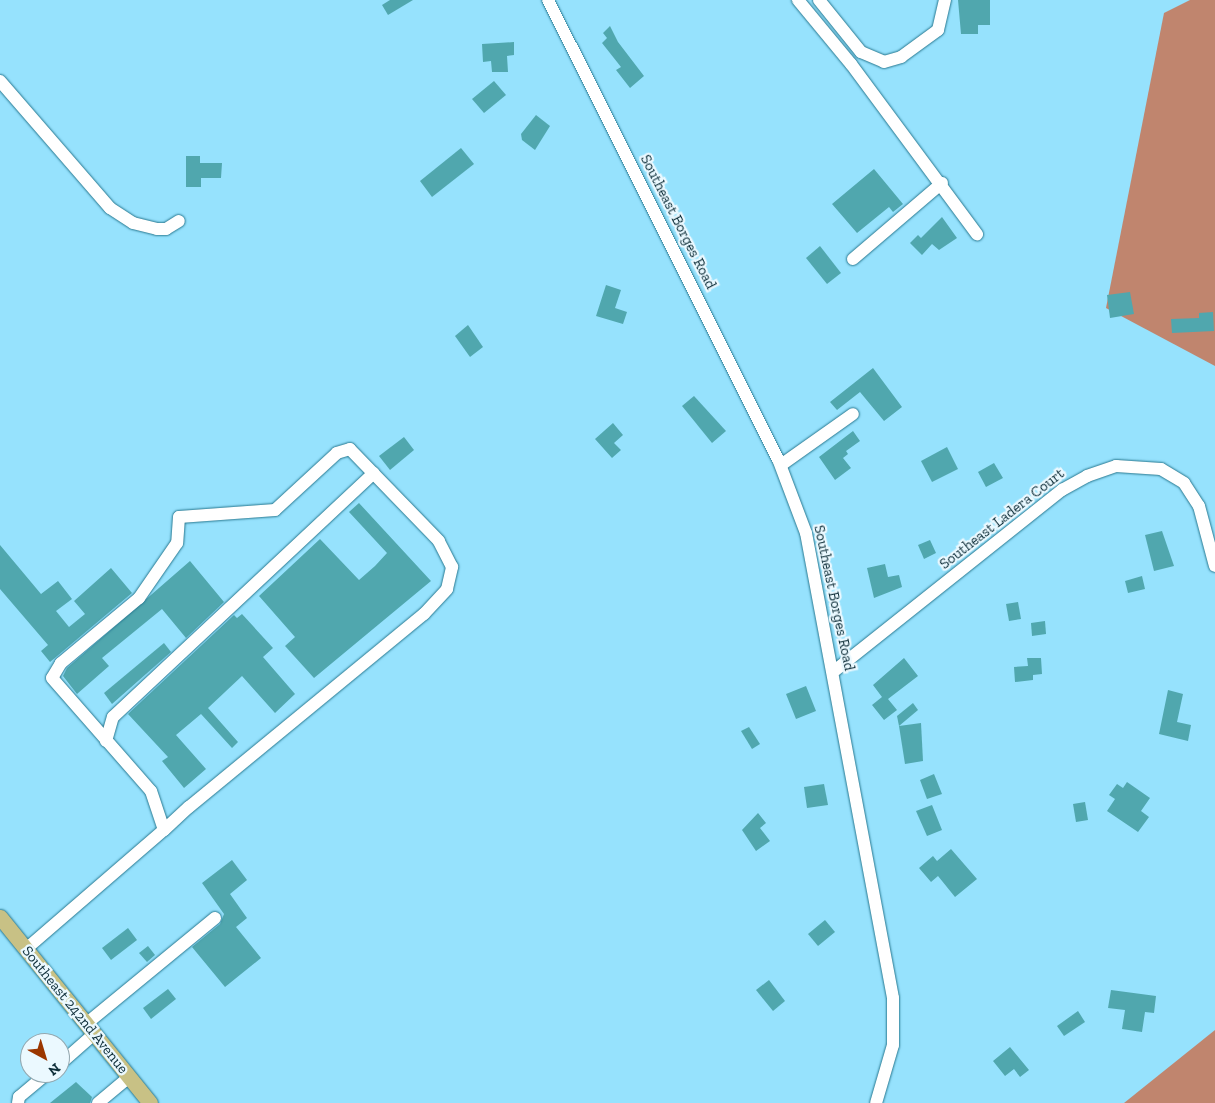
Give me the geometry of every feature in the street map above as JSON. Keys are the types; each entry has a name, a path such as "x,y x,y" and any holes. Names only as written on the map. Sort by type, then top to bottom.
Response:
{"main road":[{"name":"Southeast 242nd Avenue","path":"0,917 150,1103"}],"street":[{"name":"Southeast Borges Road","path":"548,0 781,466 808,542 834,672 893,998 893,1045 876,1103"},
{"path":"798,0 942,183 977,234"},
{"path":"822,1 861,52 884,62 901,57 938,30 945,0"},
{"path":"0,81 110,208 133,223 157,229 166,230 180,221"},
{"path":"853,259 942,183"},
{"path":"781,466 853,414"},
{"path":"26,949 164,830 424,614 447,589 452,567 439,541 350,449 337,453 275,510 179,517 177,543 139,598 60,663 52,678 151,791 164,830"},
{"name":"Southeast Ladera Court","path":"834,672 1062,490 1087,476 1116,466 1161,469 1184,483 1199,506 1215,566"},
{"path":"106,741 113,717 374,474"},
{"path":"70,1052 90,1029 215,918"},
{"path":"98,1103 129,1077"},
{"path":"18,1103 19,1097 36,1083"}],"shaded area":[{"path":"1190,0 1215,0 1215,366 1106,308 1164,13"},
{"path":"1215,1030 1215,1103 1124,1103"}],"building":[{"path":"390,0 413,0 388,15 382,5"},
{"path":"958,0 990,0 990,25 978,25 978,34 961,34"},
{"path":"610,26 618,42 644,76 630,88 616,70 621,67 602,43 607,38 603,33"},
{"path":"514,42 514,55 507,56 508,72 492,72 491,61 483,62 482,44"},
{"path":"494,81 506,95 484,113 472,99"},
{"path":"536,115 550,126 535,150 522,140 521,134"},
{"path":"461,148 474,164 432,197 420,181"},
{"path":"186,156 200,156 200,163 222,163 221,178 201,178 201,187 186,187"},
{"path":"874,169 903,204 893,212 889,207 857,233 832,204"},
{"path":"942,217 957,238 939,250 932,244 922,255 910,243 918,235 921,238"},
{"path":"820,246 841,273 827,284 806,258"},
{"path":"606,285 621,290 615,308 627,312 623,324 596,316"},
{"path":"1130,292 1134,314 1110,318 1107,295"},
{"path":"1213,312 1214,331 1172,333 1171,319 1199,318 1199,313"},
{"path":"468,325 483,347 470,357 455,336"},
{"path":"873,368 902,407 884,421 860,392 837,410 830,402"},
{"path":"694,396 726,431 712,443 682,406"},
{"path":"613,423 623,435 614,443 621,450 612,458 595,439"},
{"path":"853,431 860,441 846,451 848,454 843,458 851,468 835,480 819,457"},
{"path":"404,437 414,450 390,470 379,456"},
{"path":"947,447 958,469 932,482 921,461"},
{"path":"994,463 1003,478 986,487 978,472"},
{"path":"359,503 431,581 314,678 285,646 295,637 259,596 320,539 359,580 375,566 387,553 349,512"},
{"path":"1162,531 1174,566 1154,571 1145,535"},
{"path":"930,540 936,553 924,559 918,545"},
{"path":"0,545 41,594 58,581 72,599 56,611 69,627 85,614 74,601 111,568 132,593 50,662 41,651 48,645 0,589"},
{"path":"190,561 224,602 186,638 162,609 102,658 109,666 77,694 63,676 67,668"},
{"path":"885,564 888,577 899,575 902,587 874,598 867,568"},
{"path":"1142,576 1145,589 1128,593 1125,581"},
{"path":"1018,602 1021,619 1009,621 1006,604"},
{"path":"242,614 273,648 263,657 295,694 275,713 242,676 208,708 238,742 232,748 201,714 176,735 206,769 184,788 162,761 168,757 128,714 234,615 237,618"},
{"path":"1045,621 1046,634 1032,636 1031,623"},
{"path":"164,643 171,652 112,704 104,693"},
{"path":"904,658 918,676 888,699 897,710 884,720 872,705 882,697 873,685"},
{"path":"1027,658 1041,658 1042,674 1033,675 1033,680 1015,682 1014,667 1028,666"},
{"path":"806,686 816,711 796,719 786,694"},
{"path":"1168,690 1183,694 1177,722 1191,725 1188,741 1159,734"},
{"path":"913,703 918,710 899,726 897,716"},
{"path":"921,723 923,761 905,764 899,726"},
{"path":"749,727 760,744 752,749 741,731"},
{"path":"934,774 942,794 927,799 920,780"},
{"path":"1127,782 1150,798 1141,811 1149,817 1138,832 1107,811 1115,799 1109,795 1117,784 1123,788"},
{"path":"824,784 828,805 807,808 804,787"},
{"path":"1085,802 1088,820 1076,822 1073,804"},
{"path":"932,805 942,830 927,836 916,811"},
{"path":"758,813 766,823 760,828 770,841 756,851 742,830"},
{"path":"951,849 977,879 955,897 938,876 931,882 919,868 933,856 937,861"},
{"path":"232,860 247,880 230,894 247,918 236,927 261,958 225,987 192,947 220,924 224,914 202,883"},
{"path":"825,920 835,932 818,946 808,934"},
{"path":"128,928 137,940 111,960 102,948"},
{"path":"148,946 155,955 147,962 139,953"},
{"path":"769,980 785,1001 773,1011 756,990"},
{"path":"168,989 176,999 151,1019 143,1008"},
{"path":"1111,990 1156,996 1154,1013 1145,1012 1142,1032 1122,1029 1125,1010 1108,1008"},
{"path":"1078,1011 1085,1022 1064,1036 1057,1026"},
{"path":"1010,1047 1029,1070 1020,1077 1014,1069 1005,1076 993,1061"},
{"path":"76,1082 92,1097 90,1103 50,1103"}]}
